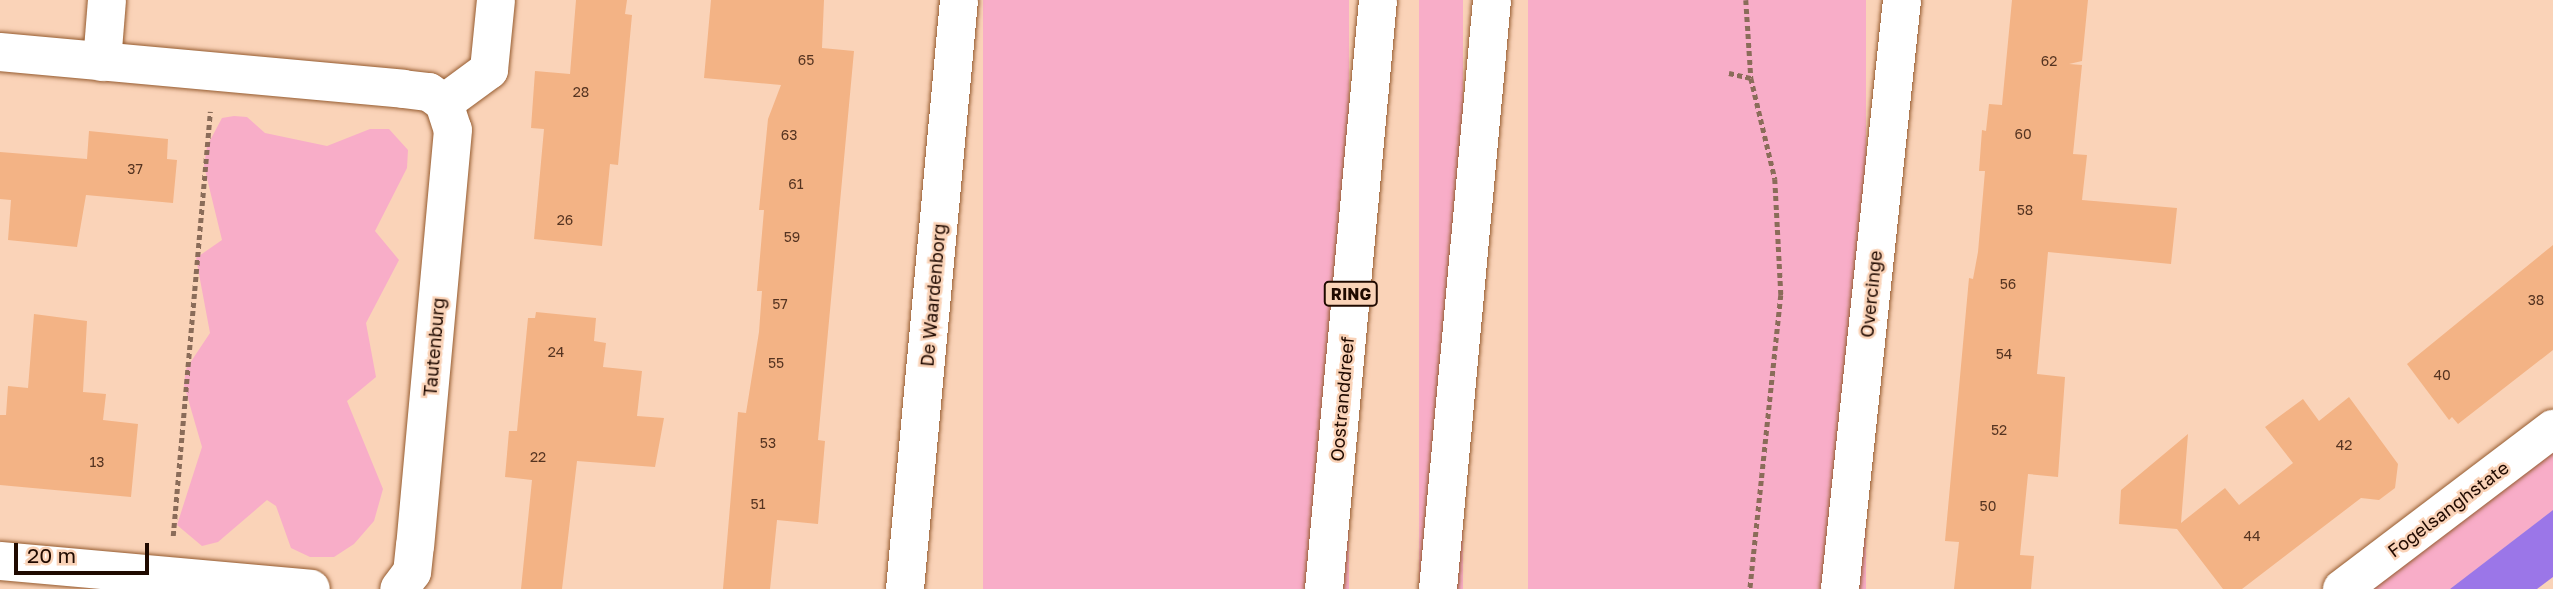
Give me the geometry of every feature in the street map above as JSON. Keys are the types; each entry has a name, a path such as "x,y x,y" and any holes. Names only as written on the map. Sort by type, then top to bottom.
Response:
{"street":[{"path":"102,62 107,0"},
{"path":"0,52 422,91 444,103 489,70 496,0"},
{"name":"De Waardenborg","path":"905,589 959,0"},
{"name":"Oostranddreef","path":"1324,589 1378,0"},
{"path":"1438,589 1492,0"},
{"name":"Overcinge","path":"1840,589 1902,0"},
{"name":"Tautenburg","path":"398,589 412,572 415,545 453,130 444,103"},
{"name":"Fogelsanghstate","path":"2342,589 2553,429"},
{"path":"0,561 311,589"}],"path":[{"path":"1746,0 1751,78 1774,179 1781,295 1751,589"},
{"path":"1729,73 1751,78"},
{"path":"173,542 211,105"}],"shaded area":[{"path":"983,0 1349,0 1349,589 983,589"},
{"path":"1419,0 1463,0 1463,589 1419,589"},
{"path":"1528,0 1866,0 1866,589 1528,589"},
{"path":"247,117 265,133 327,146 370,129 389,129 408,150 407,168 375,231 399,260 366,323 376,377 347,401 383,489 374,521 354,544 334,557 310,557 291,548 276,506 267,500 218,542 202,546 177,525 202,447 184,385 186,369 210,333 196,258 222,240 204,166 207,146 222,118"},
{"path":"2553,440 2553,510 2450,589 2360,589"},
{"path":"2553,510 2553,577 2537,589 2450,589"}],"building":[{"path":"576,0 627,0 625,14 632,15 618,165 610,164 602,246 534,239 544,129 531,128 535,71 570,74"},
{"path":"711,0 824,0 822,48 854,51 818,440 825,441 818,524 777,520 770,589 723,589 738,412 746,413 759,332 762,291 757,291 764,210 759,210 768,119 781,85 704,78"},
{"path":"2012,0 2088,0 2082,61 2069,64 2082,65 2073,154 2087,155 2082,200 2177,208 2171,264 2048,252 2037,374 2065,377 2058,477 2028,474 2020,555 2034,556 2031,589 1954,589 1959,542 1945,541 1969,278 1973,279 1978,252 1985,171 1979,171 1982,130 1986,131 1989,104 2002,105"},
{"path":"89,131 168,139 167,159 177,160 173,203 86,195 77,247 8,240 11,200 0,199 0,152 87,159"},
{"path":"2553,245 2553,350 2458,424 2452,417 2449,420 2407,364"},
{"path":"536,312 596,318 594,341 606,343 603,367 642,371 637,416 664,418 655,467 577,461 562,589 521,589 532,480 505,477 509,431 517,431 528,318 535,318"},
{"path":"34,314 87,321 83,392 106,394 103,420 138,424 131,497 0,485 0,415 6,415 8,386 28,388"},
{"path":"2349,397 2398,464 2395,488 2379,500 2361,498 2242,589 2223,589 2177,529 2119,524 2121,490 2188,434 2181,523 2225,488 2239,505 2293,463 2265,427 2303,399 2319,421"}]}
